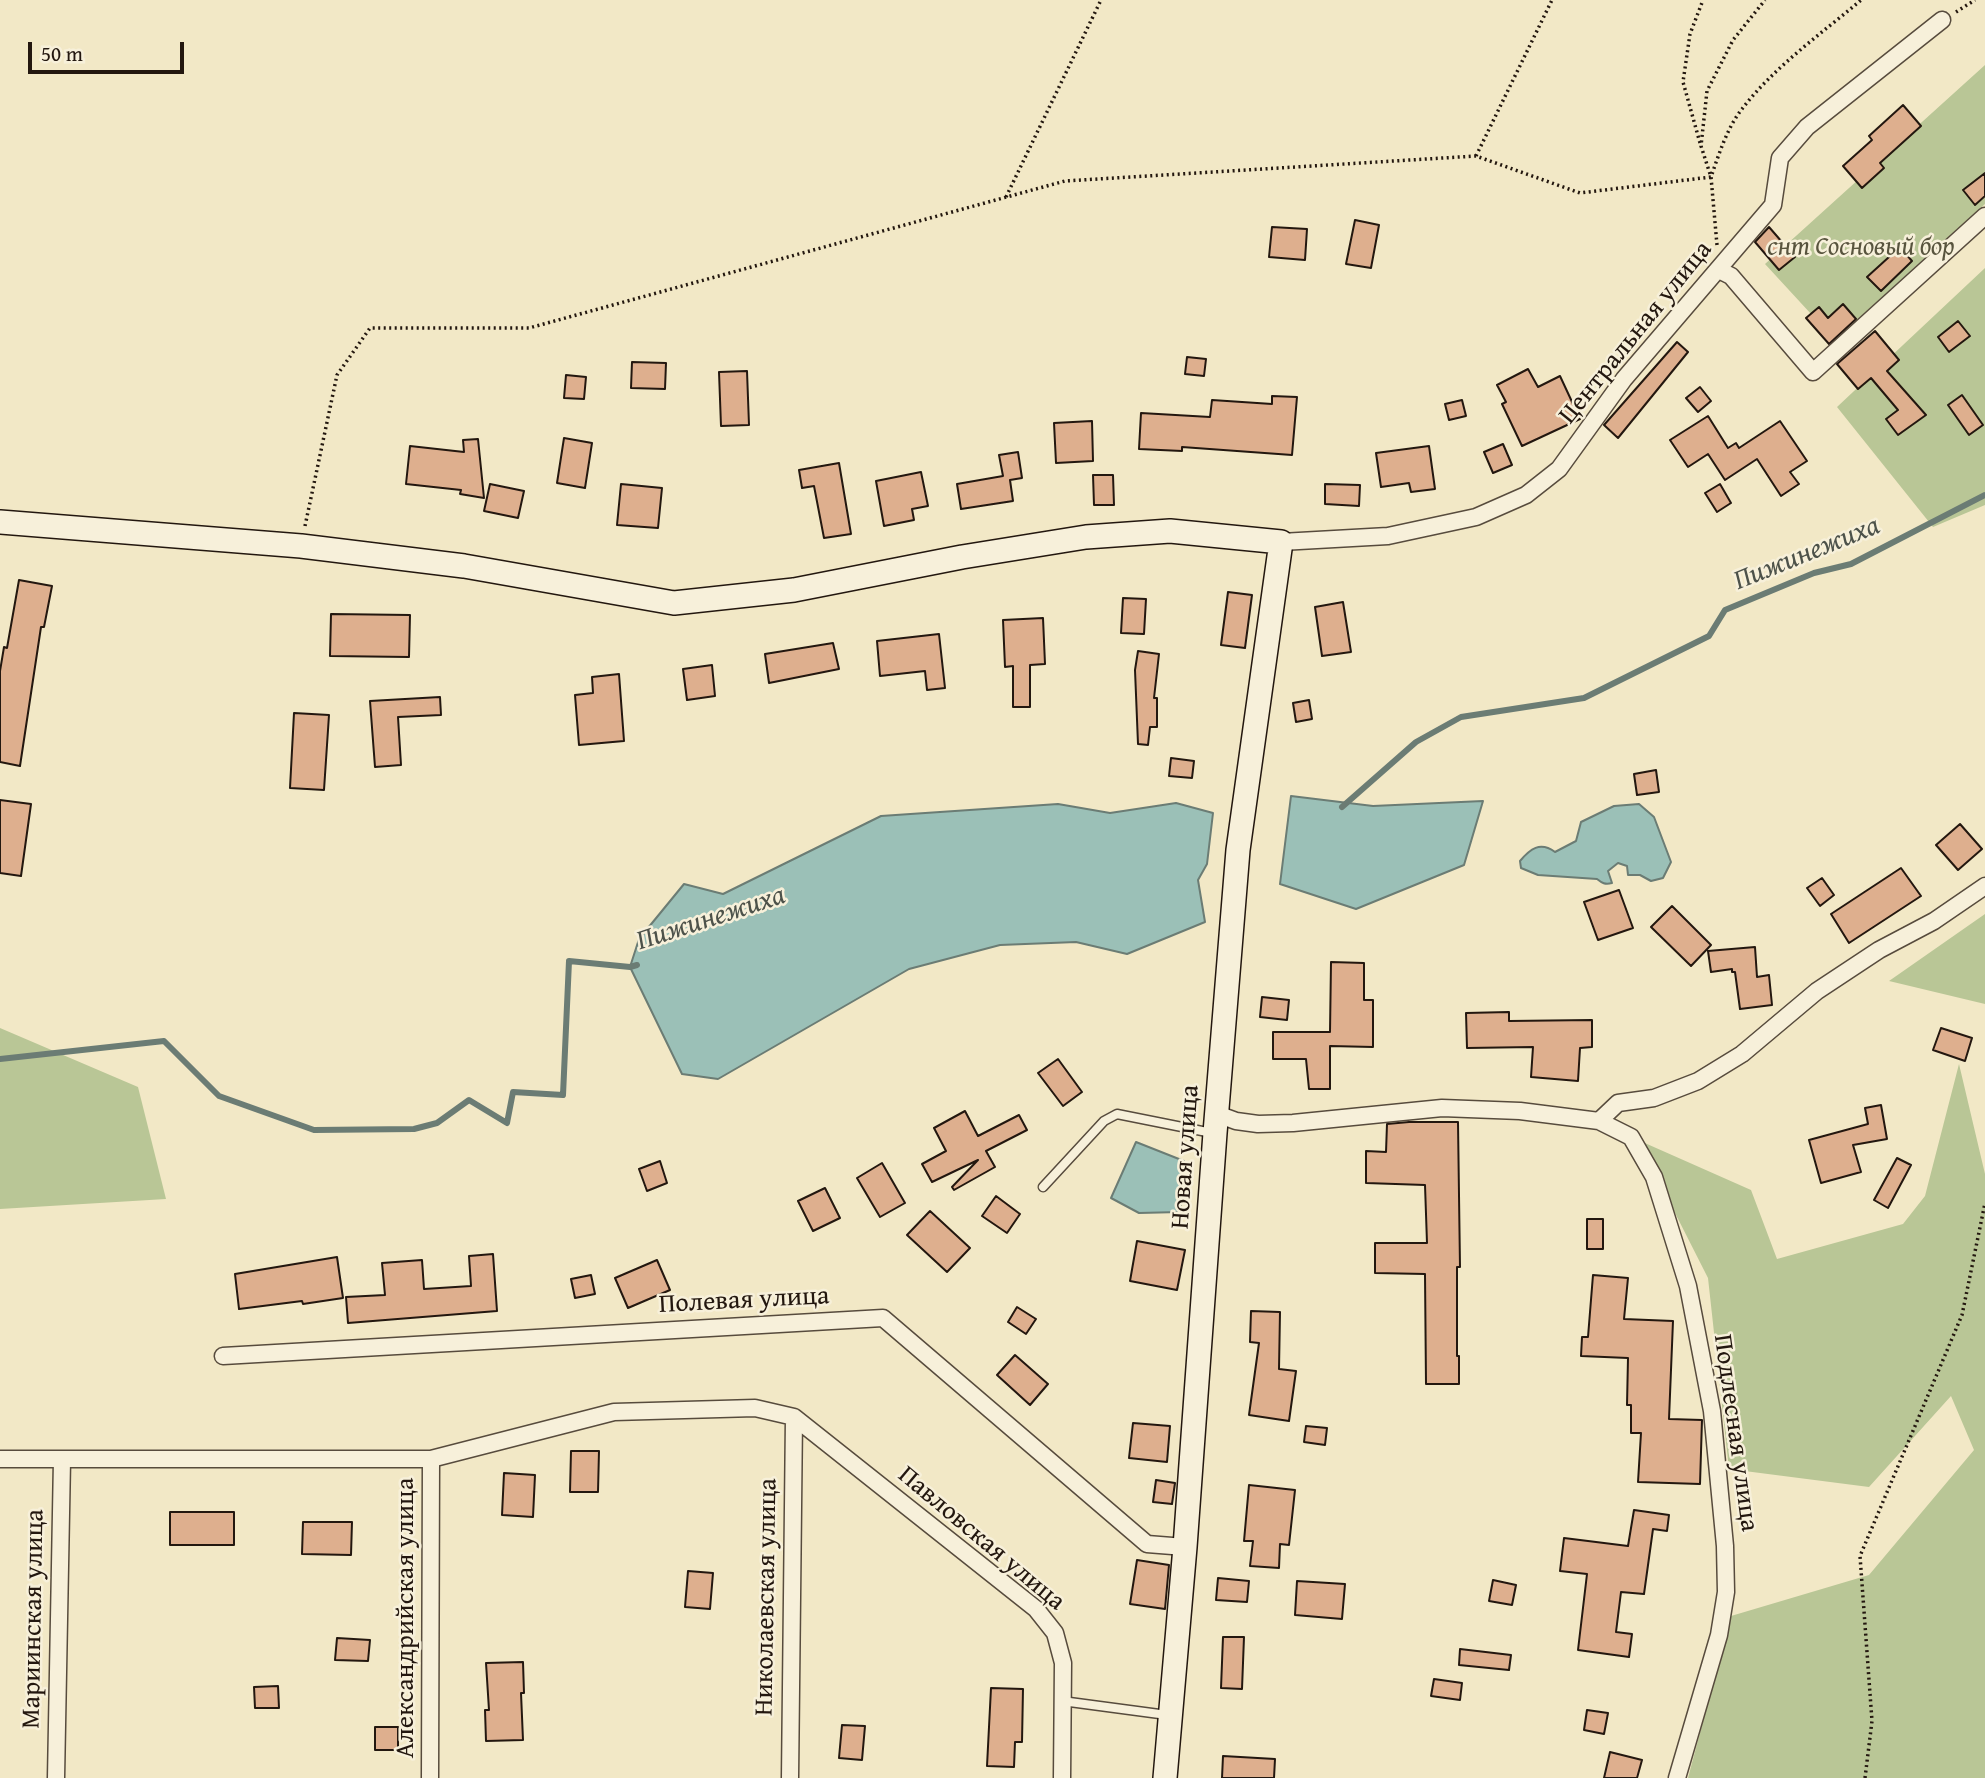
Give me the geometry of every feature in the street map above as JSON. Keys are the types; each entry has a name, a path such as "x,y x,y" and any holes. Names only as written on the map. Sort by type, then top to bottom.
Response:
{"street":[{"name":"Центральная улица","path":"1281,542 1388,536 1476,517 1526,495 1559,469 1624,379 1773,205 1780,158 1807,127 1942,20"},
{"path":"1719,270 1731,276 1812,372 1985,216"},
{"path":"0,522 301,546 464,566 674,603 794,590 962,557 1086,537 1170,531 1281,542"},
{"name":"Новая улица","path":"1166,1778 1238,850 1281,542"},
{"path":"1598,1121 1618,1103 1654,1098 1698,1081 1742,1054 1827,984 1879,950 1934,921 1985,886"},
{"name":"Подлесная улица","path":"1216,1124 1236,1121 1293,1124 1442,1108 1520,1111 1598,1121 1631,1137 1654,1177 1688,1286 1712,1411 1725,1546 1726,1592 1719,1635 1677,1778"},
{"name":"Полевая улица","path":"223,1356 883,1318 1147,1544 1185,1548"},
{"path":"0,1458 431,1459 614,1412 755,1408 793,1417"},
{"name":"Павловская улица","path":"793,1417 1036,1609 1055,1633 1063,1663 1062,1778"},
{"name":"Николаевская улица","path":"790,1778 793,1417"},
{"name":"Александрийская улица","path":"430,1778 431,1459"},
{"name":"Мариинская улица","path":"56,1778 61,1460"}],"lane":[{"path":"1044,1187 1104,1121 1117,1114 1216,1124"},
{"path":"1062,1701 1170,1715"}],"path":[{"path":"1006,197 1101,0"},
{"path":"1476,156 1552,0"},
{"path":"1703,0 1690,34 1683,82 1711,177 1719,270"},
{"path":"1701,146 1707,91 1733,40 1765,0"},
{"path":"1711,177 1725,139 1741,110 1766,82 1861,0"},
{"path":"301,546 337,375 369,328 529,328 1065,181 1476,156 1580,193 1711,177"},
{"path":"1865,1778 1872,1721 1860,1556 1962,1315 1985,1203"}],"green space":[{"name":"снт Сосновый бор","path":"1985,65 1985,204 1835,340 1765,264"},
{"name":"снт Сосновый бор","path":"1985,268 1985,505 1933,527 1837,407"},
{"path":"1985,914 1985,1004 1889,981"},
{"path":"0,1028 138,1087 166,1199 0,1209"},
{"path":"1959,1064 1985,1174 1985,1778 1688,1778 1731,1616 1869,1575 1974,1450 1951,1396 1869,1487 1729,1469 1708,1278 1638,1140 1751,1190 1777,1259 1903,1224 1925,1196"}],"water":[{"path":"1291,796 1373,806 1483,801 1464,865 1356,909 1280,884"},
{"path":"1176,803 1213,813 1207,864 1198,880 1205,922 1127,954 1076,942 1000,945 909,969 718,1079 682,1074 630,967 639,939 684,884 723,894 881,816 1058,804 1110,813"},
{"path":"1639,804 1654,817 1671,862 1663,878 1651,881 1640,875 1628,875 1627,866 1618,863 1608,871 1612,883 1607,884 1597,879 1538,875 1521,868 1520,861 1536,848 1545,847 1555,852 1576,841 1581,822 1614,806"},
{"path":"1136,1142 1184,1161 1180,1212 1139,1213 1111,1198"}],"building":[{"path":"1903,105 1921,126 1880,163 1884,168 1862,188 1843,166 1872,140 1869,136"},
{"path":"1985,173 1985,196 1975,205 1963,190"},
{"path":"1355,220 1379,225 1371,268 1346,264"},
{"path":"1272,227 1307,229 1305,260 1269,257"},
{"path":"1769,227 1795,257 1779,270 1755,242"},
{"path":"1900,247 1912,261 1881,291 1867,277"},
{"path":"1843,304 1856,319 1829,344 1806,318 1819,307 1828,318"},
{"path":"1958,321 1970,336 1949,352 1938,337"},
{"path":"1875,331 1899,360 1887,371 1926,415 1898,435 1886,419 1898,410 1871,378 1858,389 1837,364"},
{"path":"1677,342 1688,352 1618,438 1604,425"},
{"path":"1187,357 1206,359 1204,376 1185,374"},
{"path":"632,362 666,363 665,389 631,388"},
{"path":"1528,369 1538,387 1560,376 1580,419 1522,446 1502,404 1506,402 1497,385"},
{"path":"747,371 749,425 721,426 719,372"},
{"path":"566,375 586,377 584,399 564,398"},
{"path":"1700,387 1711,401 1698,412 1686,398"},
{"path":"1962,395 1983,425 1969,435 1948,405"},
{"path":"1272,396 1297,397 1292,455 1182,447 1182,451 1139,449 1141,413 1210,417 1212,400 1272,404"},
{"path":"1462,400 1466,416 1449,420 1445,404"},
{"path":"1708,416 1728,448 1736,443 1739,448 1780,421 1807,461 1790,472 1799,484 1781,496 1757,459 1725,480 1708,454 1688,467 1670,440"},
{"path":"1092,421 1093,461 1056,463 1054,423"},
{"path":"564,438 592,443 585,488 557,483"},
{"path":"478,439 484,498 460,494 461,490 406,484 410,446 464,452 463,440"},
{"path":"1503,444 1512,465 1493,473 1484,452"},
{"path":"1429,446 1435,489 1411,492 1409,483 1381,487 1376,453"},
{"path":"1018,452 1022,478 1010,480 1013,501 961,509 957,484 1003,476 999,455"},
{"path":"839,463 851,534 824,538 814,486 802,488 799,470"},
{"path":"921,472 928,506 912,509 914,520 884,526 876,481"},
{"path":"1093,475 1113,475 1114,505 1094,505"},
{"path":"490,484 524,491 518,518 484,511"},
{"path":"621,484 662,488 658,528 617,525"},
{"path":"1325,484 1360,485 1359,506 1325,504"},
{"path":"1720,484 1731,503 1717,512 1705,493"},
{"path":"19,580 52,586 44,627 41,627 20,766 0,762 0,671 4,647 7,648"},
{"path":"1228,592 1252,595 1245,648 1221,645"},
{"path":"1123,598 1146,599 1144,634 1121,633"},
{"path":"1343,602 1351,652 1322,656 1315,607"},
{"path":"331,614 410,615 409,657 330,656"},
{"path":"1043,618 1045,664 1030,665 1030,707 1013,707 1013,666 1005,667 1003,620"},
{"path":"939,634 945,688 927,690 925,671 880,676 877,641"},
{"path":"833,643 839,669 769,683 765,654"},
{"path":"1138,651 1159,654 1154,698 1157,698 1157,727 1150,727 1148,745 1138,744 1135,670"},
{"path":"712,665 715,696 687,700 683,669"},
{"path":"619,674 624,741 579,745 575,695 593,693 592,677"},
{"path":"440,697 441,715 398,717 401,765 375,767 370,701"},
{"path":"1309,700 1312,719 1296,722 1293,703"},
{"path":"294,713 329,715 324,790 290,788"},
{"path":"1171,758 1194,761 1192,778 1169,776"},
{"path":"1656,770 1659,792 1637,795 1634,774"},
{"path":"0,800 31,804 21,876 0,873"},
{"path":"1960,824 1982,849 1958,870 1936,845"},
{"path":"1901,868 1921,896 1849,943 1831,914"},
{"path":"1822,878 1834,895 1820,906 1807,888"},
{"path":"1619,890 1633,928 1598,940 1584,902"},
{"path":"1672,906 1711,945 1691,966 1651,927"},
{"path":"1755,947 1757,977 1769,975 1772,1005 1740,1009 1735,972 1732,972 1732,969 1711,972 1708,951"},
{"path":"1331,962 1364,963 1364,1000 1373,1000 1373,1047 1330,1046 1330,1089 1309,1089 1306,1059 1273,1059 1273,1032 1330,1032"},
{"path":"1262,997 1289,1000 1287,1020 1260,1017"},
{"path":"1509,1012 1509,1021 1592,1020 1592,1047 1580,1048 1578,1081 1531,1077 1533,1047 1467,1048 1466,1013"},
{"path":"1941,1028 1972,1038 1965,1061 1933,1050"},
{"path":"1058,1059 1082,1092 1063,1106 1038,1073"},
{"path":"1881,1105 1887,1139 1853,1145 1861,1172 1821,1183 1809,1140 1868,1124 1865,1108"},
{"path":"965,1111 978,1136 1019,1115 1027,1130 986,1151 995,1167 954,1190 952,1187 978,1160 932,1182 922,1164 946,1151 934,1128"},
{"path":"1458,1122 1459,1384 1426,1384 1425,1274 1375,1273 1375,1243 1427,1243 1425,1185 1366,1183 1366,1151 1386,1152 1387,1124"},
{"path":"1897,1158 1911,1165 1888,1208 1874,1200"},
{"path":"660,1161 667,1183 647,1191 639,1169"},
{"path":"882,1163 905,1203 880,1217 857,1178"},
{"path":"825,1188 840,1218 813,1231 798,1201"},
{"path":"996,1196 1020,1214 1007,1233 982,1216"},
{"path":"930,1211 970,1248 947,1272 907,1235"},
{"path":"1587,1219 1603,1219 1603,1249 1587,1249"},
{"path":"1137,1241 1185,1250 1177,1290 1130,1281"},
{"path":"493,1254 497,1311 348,1323 346,1297 385,1295 382,1263 422,1260 424,1289 471,1286 469,1256"},
{"path":"337,1257 343,1298 239,1309 235,1274"},
{"path":"657,1260 670,1290 628,1308 615,1278"},
{"path":"591,1275 595,1294 575,1298 571,1279"},
{"path":"1593,1275 1628,1278 1624,1319 1673,1321 1669,1419 1702,1420 1700,1484 1638,1482 1641,1433 1631,1433 1631,1405 1627,1405 1628,1358 1581,1356 1582,1337 1588,1337"},
{"path":"1017,1307 1036,1319 1026,1334 1008,1322"},
{"path":"1251,1311 1280,1312 1279,1369 1296,1371 1289,1421 1249,1415 1259,1343 1250,1342"},
{"path":"1015,1355 1048,1384 1030,1405 997,1375"},
{"path":"1133,1423 1170,1426 1167,1462 1129,1458"},
{"path":"1306,1426 1327,1428 1325,1445 1304,1442"},
{"path":"571,1451 599,1451 598,1492 570,1492"},
{"path":"504,1473 535,1475 533,1517 502,1515"},
{"path":"1156,1480 1175,1483 1172,1504 1153,1502"},
{"path":"1249,1485 1295,1490 1289,1545 1280,1544 1279,1568 1250,1566 1253,1541 1244,1541"},
{"path":"1634,1510 1669,1515 1667,1531 1653,1529 1644,1594 1621,1592 1616,1632 1632,1634 1629,1657 1578,1650 1587,1574 1560,1571 1564,1538 1628,1546"},
{"path":"170,1512 234,1512 234,1545 170,1545"},
{"path":"303,1522 352,1522 351,1555 302,1554"},
{"path":"1137,1560 1169,1565 1165,1609 1130,1604"},
{"path":"688,1571 713,1573 710,1609 685,1607"},
{"path":"1218,1578 1249,1581 1247,1602 1216,1600"},
{"path":"1493,1580 1516,1585 1512,1605 1489,1601"},
{"path":"1297,1581 1345,1584 1342,1619 1295,1615"},
{"path":"1223,1637 1244,1637 1242,1689 1221,1688"},
{"path":"337,1638 370,1640 368,1661 335,1660"},
{"path":"1460,1649 1511,1655 1509,1670 1459,1665"},
{"path":"523,1662 523,1740 486,1741 485,1710 489,1710 486,1663"},
{"path":"1434,1679 1462,1683 1460,1700 1431,1696"},
{"path":"278,1686 279,1708 255,1708 254,1687"},
{"path":"991,1688 1023,1689 1022,1742 1015,1742 1014,1767 987,1766"},
{"path":"1587,1710 1608,1713 1604,1734 1584,1730"},
{"path":"842,1725 865,1726 862,1760 839,1758"},
{"path":"375,1727 398,1727 398,1750 375,1750"},
{"path":"1610,1752 1642,1760 1637,1778 1604,1778"},
{"path":"1223,1756 1275,1759 1274,1778 1222,1778"}],"waterway":[{"name":"Пижинежиха","path":"1342,807 1416,742 1461,717 1584,698 1709,636 1725,610 1814,573 1851,564 1985,495"},
{"name":"Пижинежиха","path":"0,1059 164,1041 219,1096 314,1130 414,1129 437,1123 469,1100 507,1123 513,1092 563,1095 569,961 630,967 637,965"}]}
